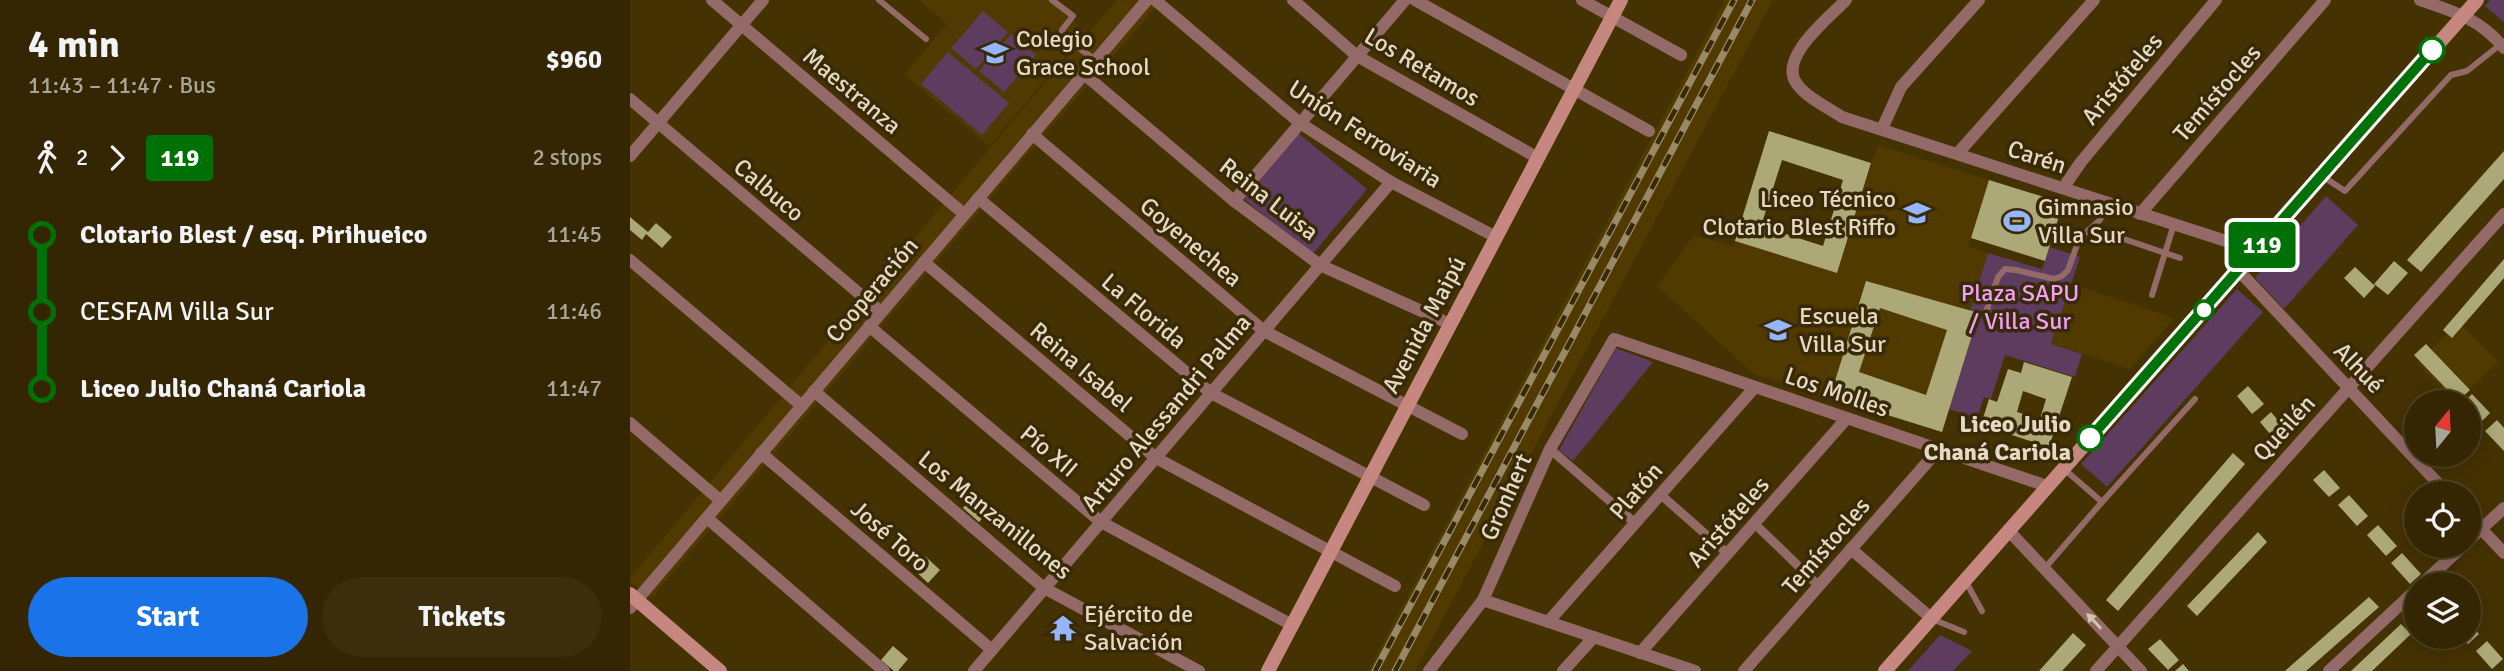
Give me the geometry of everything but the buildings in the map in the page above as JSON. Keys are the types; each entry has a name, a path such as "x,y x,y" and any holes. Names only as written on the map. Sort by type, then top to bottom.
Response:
{"main road":[{"name":"Avenida Maipú","path":"1268,671 1621,0"},
{"path":"1885,671 2477,0"},
{"path":"632,601 720,671"}],"street":[{"name":"Maestranza","path":"712,0 964,214"},
{"path":"630,156 763,0"},
{"name":"Cooperación","path":"632,601 721,501 1147,0"},
{"name":"Unión Ferroviaria","path":"1155,0 1300,123 1391,182 1496,237"},
{"name":"Los Retamos","path":"1293,0 1357,56 1538,158"},
{"path":"1234,201 1405,0"},
{"path":"1415,0 1649,131"},
{"path":"1582,0 1681,55"},
{"path":"1882,130 1901,87 1979,0"},
{"path":"1958,153 2094,0"},
{"name":"Aristóteles","path":"2063,188 2081,162 2216,0"},
{"name":"Temístocles","path":"2140,214 2325,0"},
{"path":"2420,0 2464,15 2488,30 2503,46"},
{"name":"Carén","path":"1842,1 1792,61 1793,78 1808,95 1842,117 2257,251"},
{"name":"Reina Luisa","path":"1084,74 1234,201 1320,265 1450,324"},
{"name":"Calbuco","path":"630,99 881,312"},
{"name":"Goyenechea","path":"1032,134 1264,331 1462,434"},
{"name":"Arturo Alessandri Palma","path":"980,669 992,650 1391,182"},
{"name":"La Florida","path":"978,198 1211,393 1424,505"},
{"name":"Queilén","path":"2096,671 2504,214"},
{"path":"630,260 802,406"},
{"name":"Reina Isabel","path":"924,262 1156,458 1395,586"},
{"name":"Alhué","path":"2239,271 2436,481"},
{"name":"Pío XII","path":"869,326 1101,522 1292,625"},
{"name":"Los Molles","path":"1614,339 2047,486"},
{"name":"Gronhert","path":"1430,669 1483,600 1550,449 1614,339"},
{"name":"Platón","path":"1548,622 1755,387"},
{"name":"Los Manzanillones","path":"814,391 1044,589 1199,671"},
{"name":"Aristóteles","path":"1640,653 1847,418"},
{"path":"630,424 721,501"},
{"path":"1550,449 1635,523"},
{"name":"Temístocles","path":"1744,671 1939,449"},
{"name":"José Toro","path":"761,453 992,650"},
{"path":"1660,494 1728,554"},
{"path":"2504,508 2482,529 2504,553"},
{"path":"706,518 884,671"},
{"path":"1755,524 1819,586"},
{"path":"2008,530 2141,671"},
{"path":"1851,549 1931,618"},
{"path":"2435,572 2450,558"},
{"path":"1483,600 1688,670"},
{"path":"2329,671 2404,601"},
{"path":"1563,671 1594,637"}],"lane":[{"path":"879,0 926,39"},
{"path":"1052,0 1073,16 1062,30 1063,37 1096,60"},
{"path":"2322,176 2345,191 2451,75 2468,71 2503,46"},
{"path":"1986,312 1998,277 2005,269 2054,279 2062,276 2068,270 2084,234 2100,220 2107,202"},
{"path":"2152,295 2174,224"},
{"path":"2106,233 2180,258"},
{"path":"2045,568 2195,399"},
{"path":"2063,468 2102,502"},
{"path":"1964,580 1983,611"},
{"path":"1931,618 1964,632"}],"shaded area":[{"name":"Colegio Grace School","path":"919,0 1048,0 1086,32 989,146 904,75 947,24"},
{"path":"1117,0 1162,0 651,599 630,581 630,578"},
{"path":"1725,0 1773,0 1415,671 1368,671"},
{"path":"1878,145 1989,180 1968,246 1988,253 1970,310 1979,313 1942,432 1754,374 1657,286 1694,235 1734,246 1735,241 1837,273"},
{"path":"2071,284 2174,318 2130,369 2051,344"},
{"path":"2459,322 2498,362 2469,390 2444,390 2417,363"}],"green space":[{"path":"2490,0 2504,0 2504,22 2485,6"},
{"path":"983,11 1008,32 976,69 951,48"},
{"path":"1011,34 1036,55 1004,92 979,71"},
{"path":"948,52 1009,103 982,135 921,84"},
{"path":"1298,133 1367,189 1312,255 1244,199"},
{"path":"2326,196 2358,225 2284,309 2255,278"},
{"name":"Plaza SAPU / Villa Sur","path":"2050,247 2080,257 2051,344 2082,354 2075,377 2005,355 1991,399 1984,397 1977,418 1949,409 1979,314 1970,311 1988,253 2042,269"},
{"path":"2237,289 2263,312 2107,487 2081,464"},
{"path":"1616,348 1653,362 1573,461 1559,450"},
{"path":"1940,635 1972,651 1953,671 1908,671"}],"railway":[{"path":"1375,671 1734,0"},
{"path":"1395,671 1752,0"}],"bus line":[{"name":"119","path":"2090,438 2432,50"}],"place":[{"name":"Colegio Grace School","path":"995,53"},
{"name":"Liceo Técnico Clotario Blest Riffo","path":"1917,213"},
{"name":"Gimnasio Villa Sur","path":"2017,221"},
{"name":"Escuela Villa Sur","path":"1778,330"},
{"name":"Liceo Julio Chaná Cariola","path":"2090,438"},
{"name":"Ejército de Salvación","path":"1063,628"}]}
